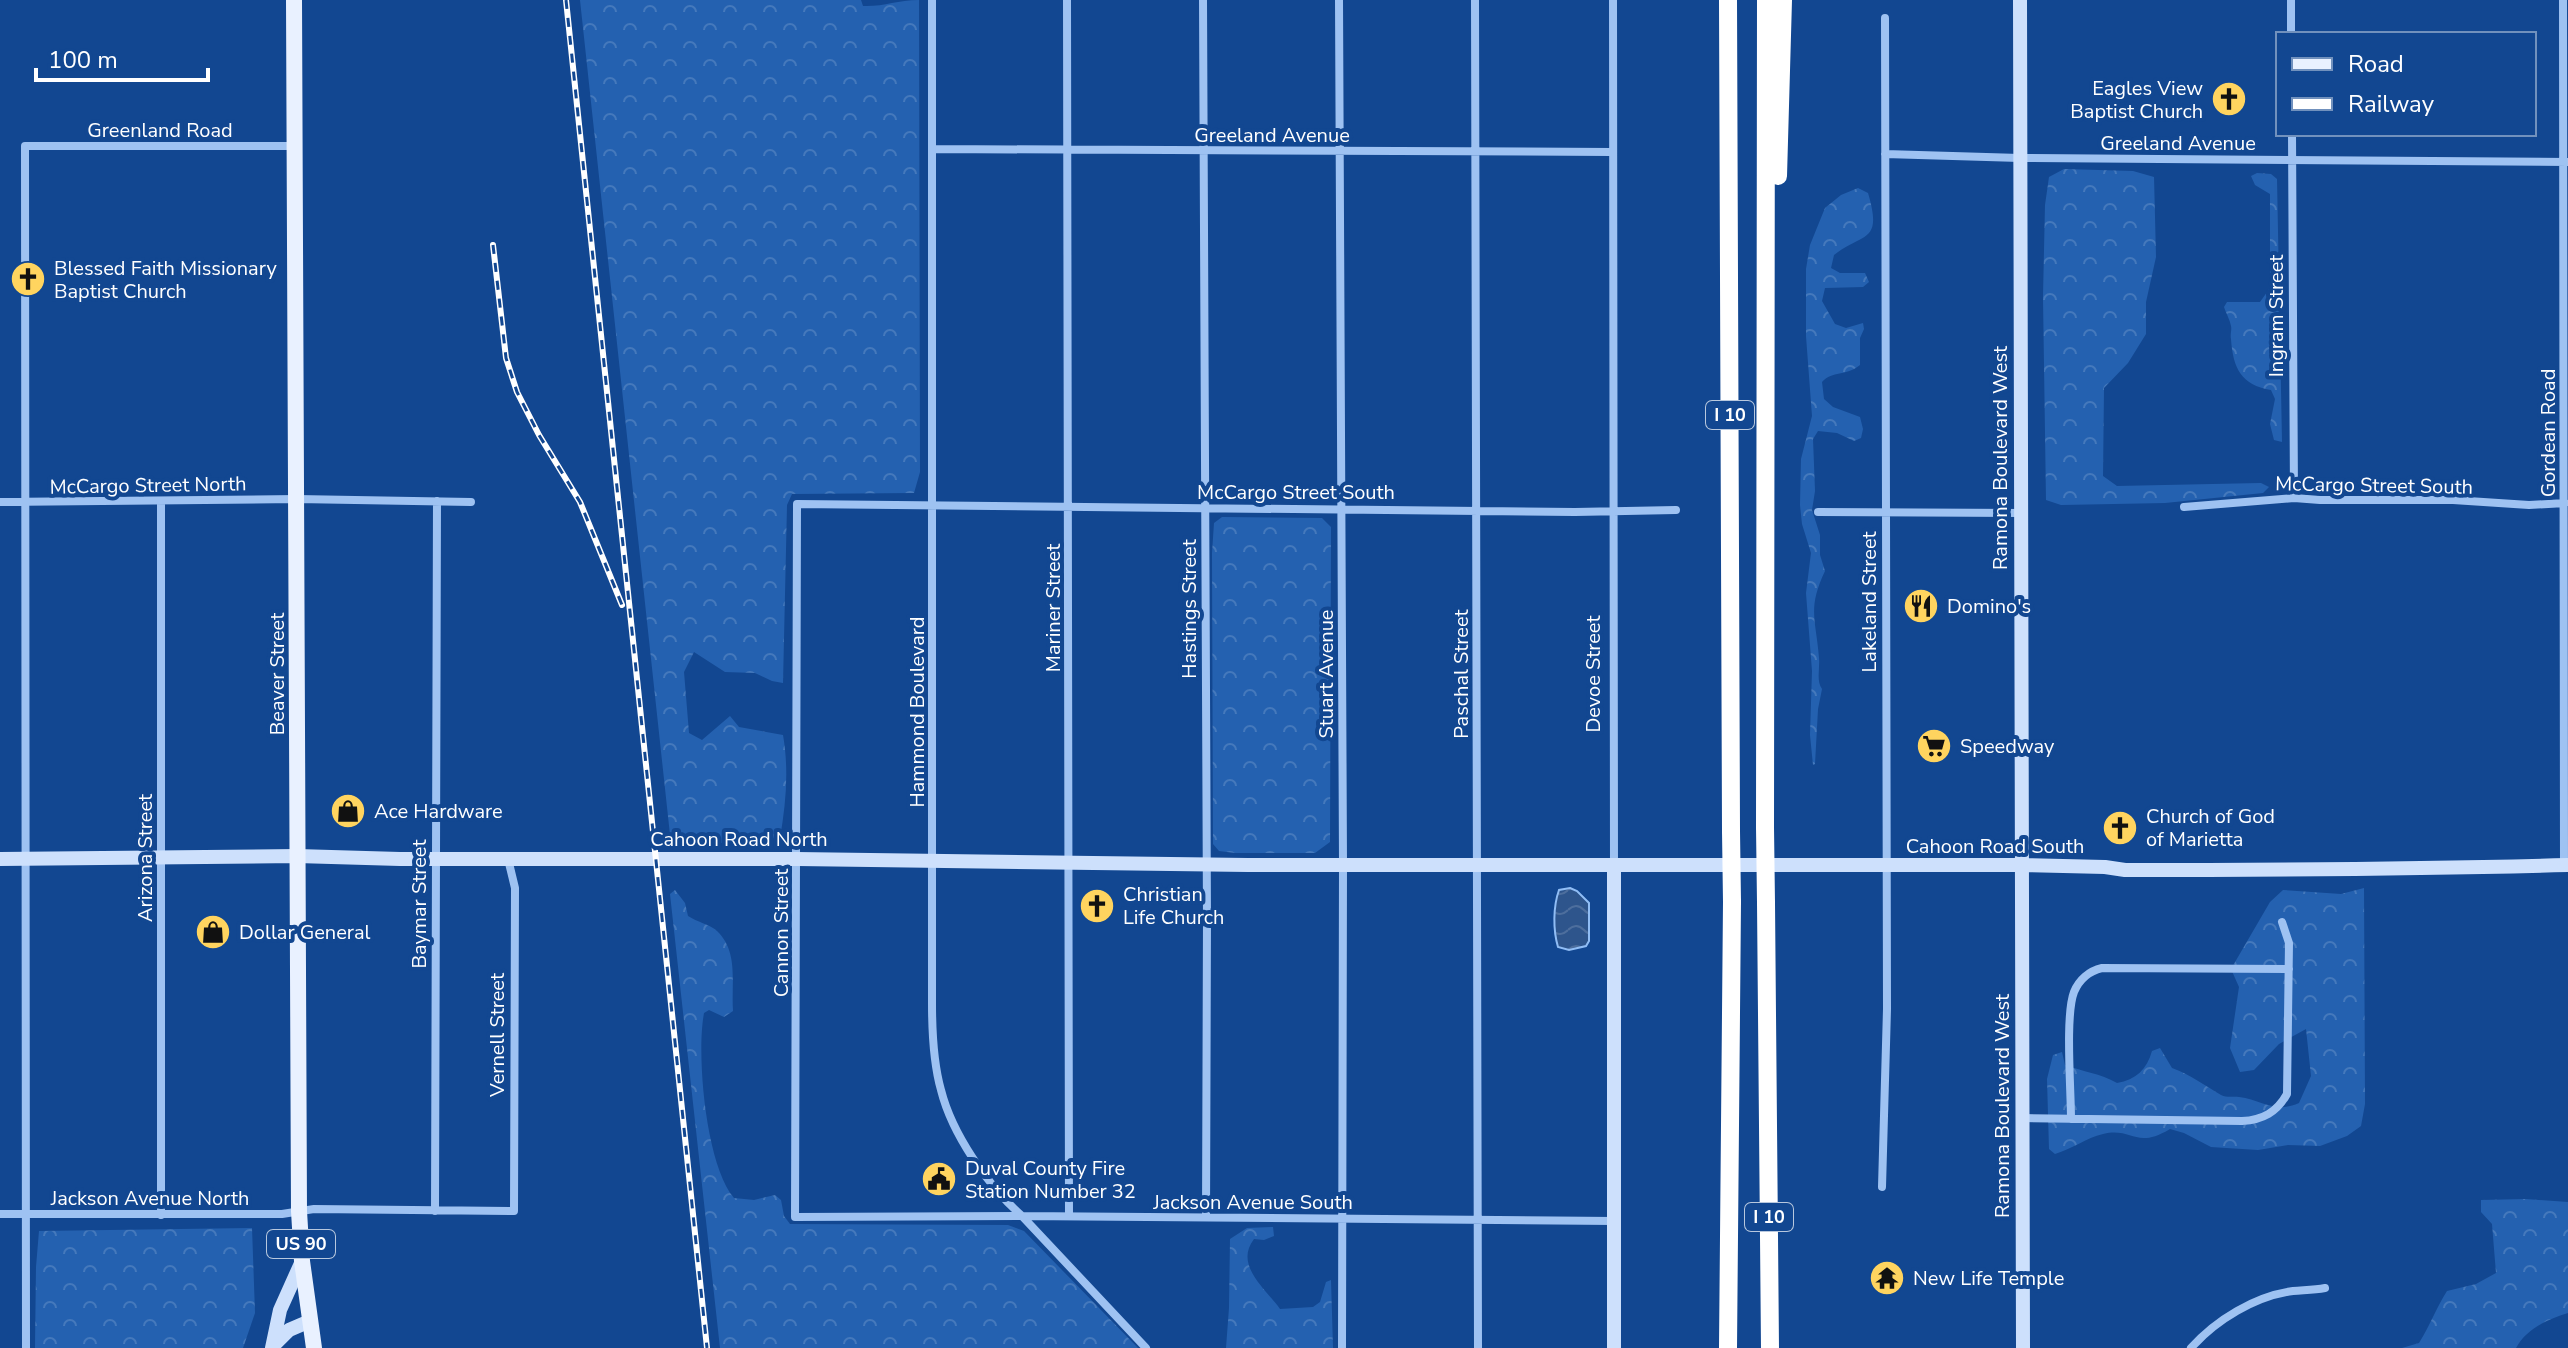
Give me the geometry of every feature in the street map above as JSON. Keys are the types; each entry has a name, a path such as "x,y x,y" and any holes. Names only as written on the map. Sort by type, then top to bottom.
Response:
{"highway":[{"name":"I 10","path":"1728,0 1732,902 1728,1348"},
{"name":"I 10","path":"1766,0 1765,827 1770,1348"},
{"path":"1766,278 1776,231 1783,0"}],"main road":[{"name":"Beaver Street","path":"294,0 299,1211 302,1261 314,1348"},
{"name":"Ramona Boulevard West","path":"2020,0 2023,1348"},
{"name":"Cahoon Road North","path":"0,859 297,856 1479,863"},
{"path":"1479,863 1614,865"},
{"name":"Cahoon Road South","path":"1614,865 2020,865 2222,870 2489,869 2566,865"},
{"name":"Devoe Street","path":"1614,865 1614,1348"},
{"path":"272,1348 280,1310 302,1261"},
{"path":"272,1348 289,1330 310,1321"}],"street":[{"name":"Hammond Boulevard","path":"932,0 932,1031 941,1091 947,1109 974,1159 1005,1201 1146,1348"},
{"name":"Mariner Street","path":"1067,0 1069,1216"},
{"name":"Hastings Street","path":"1203,0 1206,1217"},
{"name":"Stuart Avenue","path":"1339,0 1342,1348"},
{"name":"Paschal Street","path":"1475,0 1478,1348"},
{"name":"Devoe Street","path":"1613,0 1614,865"},
{"path":"2291,0 2291,32"},
{"name":"Gordean Road","path":"2563,0 2566,865"},
{"name":"Lakeland Street","path":"1882,1187 1887,1009 1885,18"},
{"name":"Ingram Street","path":"2292,136 2294,498"},
{"name":"Greenland Road","path":"26,502 25,146 295,146"},
{"name":"Greeland Avenue","path":"933,149 1612,152"},
{"name":"Greeland Avenue","path":"1885,154 2020,158 2565,162"},
{"name":"McCargo Street South","path":"2184,507 2294,498 2453,500 2529,505 2565,503"},
{"path":"297,499 471,502"},
{"name":"McCargo Street North","path":"0,502 297,499"},
{"name":"Arizona Street","path":"161,501 161,1215"},
{"name":"Baymar Street","path":"435,1211 437,501"},
{"path":"26,502 26,1348"},
{"name":"McCargo Street South","path":"797,504 1676,510"},
{"name":"Cannon Street","path":"795,1217 797,504"},
{"path":"1818,512 2021,513"},
{"name":"Vernell Street","path":"435,1211 514,1211 515,888 508,859"},
{"path":"2022,1118 2242,1121 2256,1120 2271,1113 2287,1094 2289,943 2282,922"},
{"path":"2071,1119 2071,1003 2079,982 2089,973 2102,968 2289,969"},
{"path":"299,1211 435,1211"},
{"name":"Jackson Avenue North","path":"0,1214 282,1214 299,1211"},
{"name":"Jackson Avenue South","path":"795,1217 1614,1221"},
{"path":"2191,1348 2209,1329 2261,1300 2293,1291 2325,1288"}],"green space":[{"path":"580,0 861,0 863,6 870,6 919,0 920,472 914,493 792,494 787,505 783,683 755,673 725,672 694,652 684,672 689,733 702,740 730,716 739,727 783,735 786,786 780,838 739,839 717,844 671,844"},
{"path":"2064,169 2133,171 2154,177 2156,257 2146,302 2146,334 2128,363 2104,388 2103,476 2117,486 2261,483 2269,487 2263,493 2165,503 2061,505 2046,500 2045,205 2049,177"},
{"path":"2271,174 2277,179 2282,442 2274,440 2270,424 2275,399 2271,390 2252,384 2240,374 2224,307 2227,302 2260,302 2270,288 2270,194 2255,185 2251,176"},
{"path":"1858,188 1868,193 1873,221 1871,229 1861,239 1834,255 1831,268 1840,273 1865,273 1869,282 1863,287 1825,288 1822,301 1835,324 1846,328 1863,323 1860,365 1822,382 1824,399 1833,407 1860,417 1863,429 1861,438 1854,441 1837,433 1818,431 1813,439 1815,491 1812,510 1820,535 1820,555 1825,571 1814,605 1822,689 1813,765 1810,735 1812,671 1806,593 1811,553 1800,505 1801,459 1812,416 1806,336 1806,269 1810,245 1825,208 1841,195"},
{"path":"1222,517 1322,518 1331,527 1330,842 1315,853 1235,853 1219,851 1213,844 1212,553 1214,523"},
{"path":"2364,888 2365,1104 2361,1126 2347,1136 2320,1146 2288,1145 2258,1150 2211,1147 2170,1129 2149,1138 2121,1133 2103,1134 2055,1154 2049,1149 2047,1079 2053,1055 2062,1052 2065,1065 2117,1083 2140,1073 2152,1051 2160,1048 2172,1068 2223,1096 2275,1107 2299,1103 2311,1076 2306,1029 2279,1044 2254,1070 2240,1072 2230,1048 2239,987 2231,969 2270,902 2283,890 2341,894"},
{"path":"675,890 685,903 688,916 717,931 724,939 731,958 733,1011 724,1017 709,1010 704,1013 701,1055 706,1109 716,1162 734,1198 754,1200 775,1195 781,1200 784,1216 790,1224 1008,1225 1024,1231 1138,1348 720,1348 670,894"},
{"path":"2481,1200 2568,1202 2568,1313 2538,1326 2516,1348 2402,1348 2419,1343 2447,1291 2476,1284 2496,1273 2492,1224 2481,1212"},
{"path":"1273,1227 1274,1236 1264,1240 1254,1239 1249,1249 1249,1267 1280,1309 1313,1307 1320,1302 1326,1282 1331,1280 1333,1348 1226,1348 1230,1239 1247,1228"},
{"path":"252,1228 255,1313 243,1348 35,1348 39,1231"}],"water":[{"path":"1570,888 1589,903 1589,941 1586,946 1569,950 1558,947 1554,918 1559,890"}],"railway":[{"path":"566,0 707,1348"},
{"path":"493,245 506,358 517,392 580,502 622,605"}],"place":[{"name":"Eagles View Baptist Church","path":"2229,99"},
{"name":"Blessed Faith Missionary Baptist Church","path":"28,279"},
{"name":"Domino's","path":"1921,606"},
{"name":"Speedway","path":"1934,746"},
{"name":"Ace Hardware","path":"348,811"},
{"name":"Church of God of Marietta","path":"2120,828"},
{"name":"Christian Life Church","path":"1097,906"},
{"name":"Dollar General","path":"213,932"},
{"name":"Duval County Fire Station Number 32","path":"939,1179"},
{"name":"New Life Temple","path":"1887,1278"}]}
